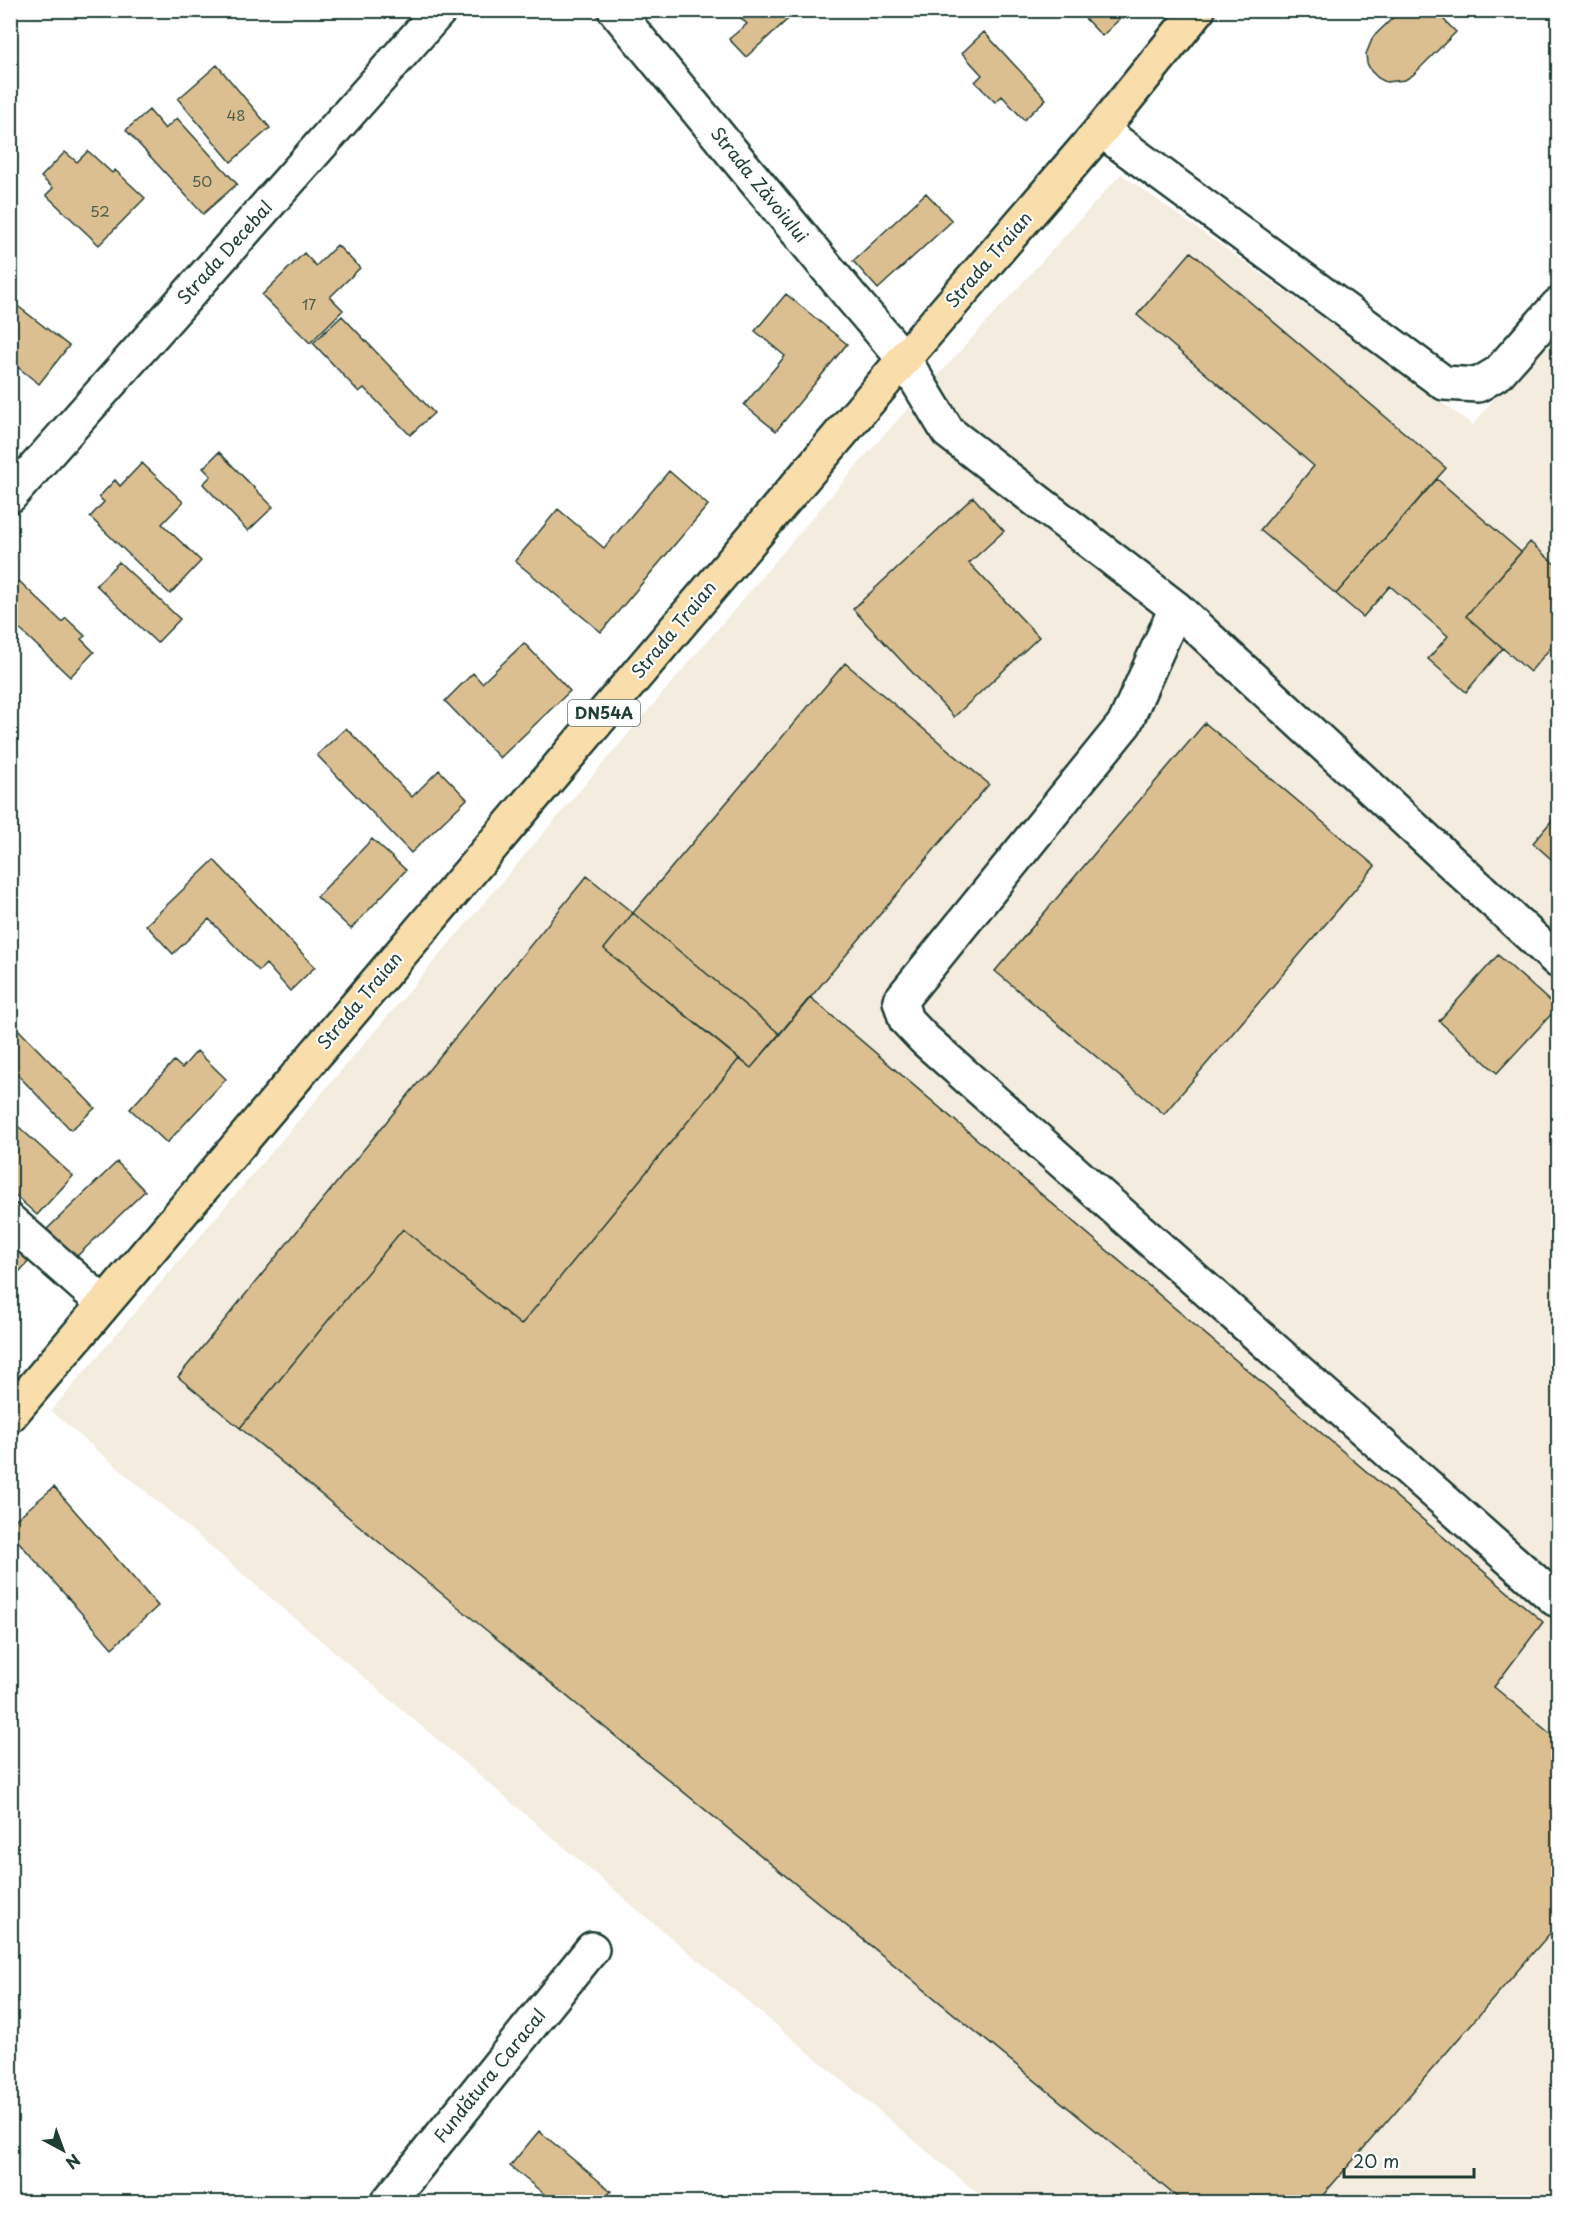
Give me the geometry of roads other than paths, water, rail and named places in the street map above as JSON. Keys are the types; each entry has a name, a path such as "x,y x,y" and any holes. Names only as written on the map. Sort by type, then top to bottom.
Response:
{"main road":[{"name":"Strada Traian","path":"10,1415 904,359 1101,130 1198,10"}],"street":[{"name":"Strada Decebal","path":"10,496 440,10"},
{"name":"Strada Zăvoiului","path":"615,10 904,359 948,432 1176,608 1558,961"},
{"path":"1101,130 1444,383 1478,385 1498,373 1558,305"},
{"path":"1176,608 1125,723 900,1001 906,1020 933,1047 1555,1599"},
{"path":"10,1221 103,1304"},
{"name":"Fundătura Caracal","path":"388,2202 592,1949"}]}
